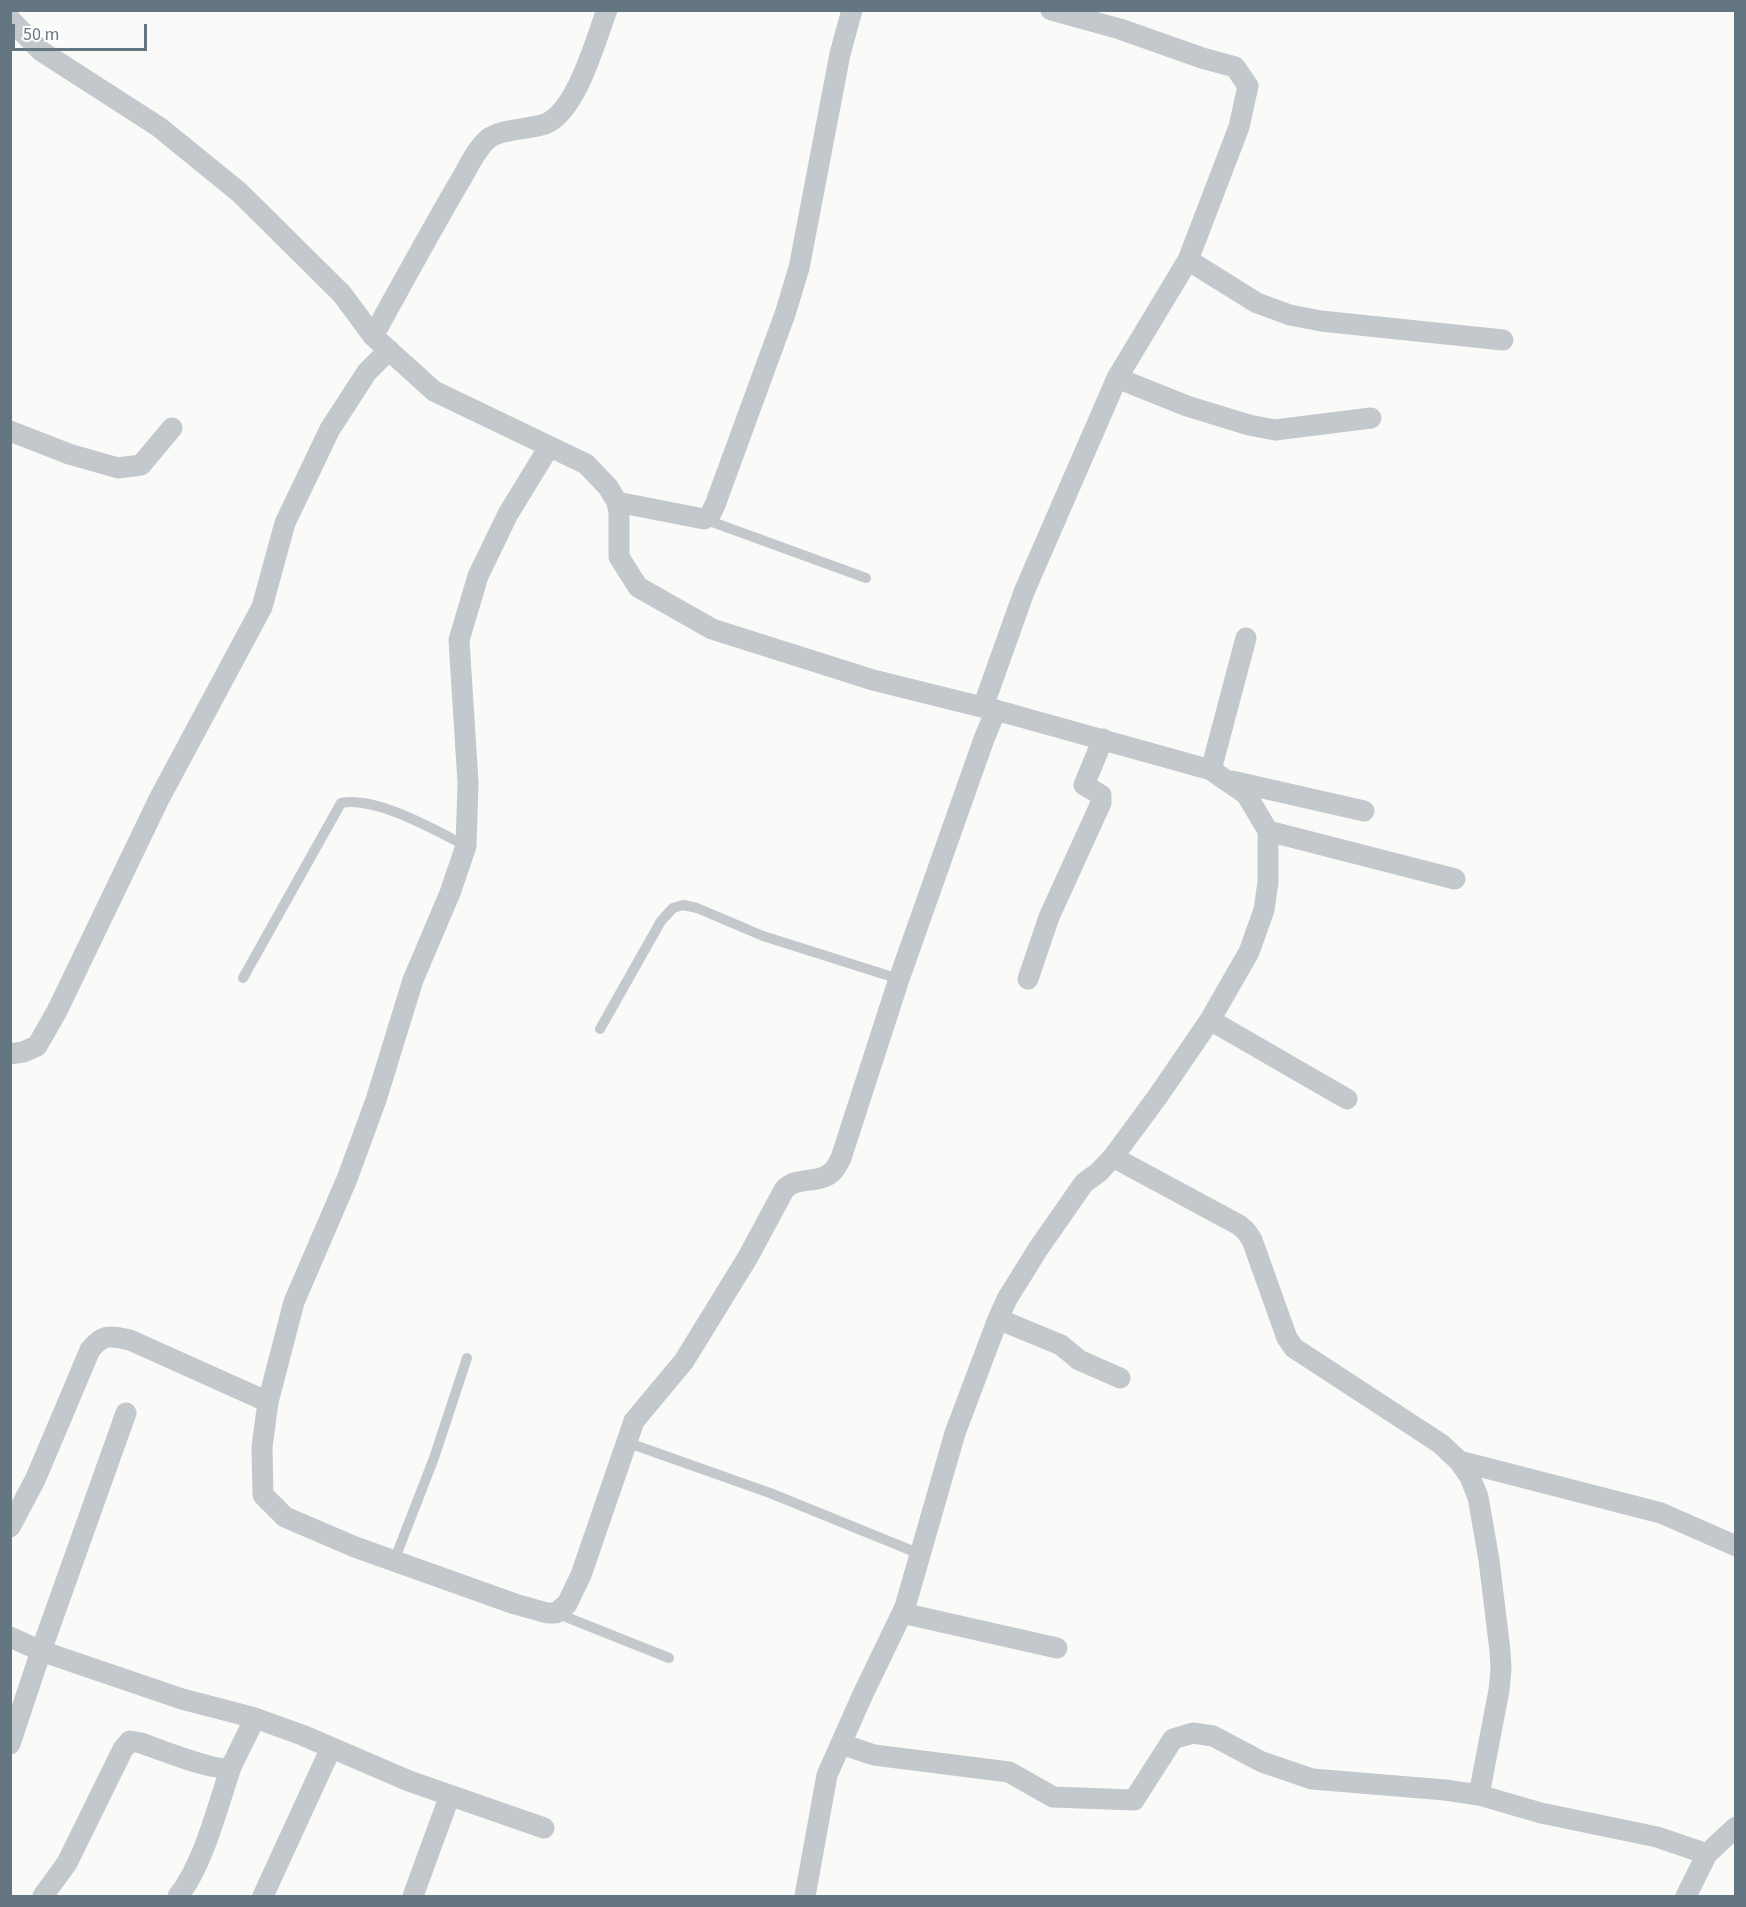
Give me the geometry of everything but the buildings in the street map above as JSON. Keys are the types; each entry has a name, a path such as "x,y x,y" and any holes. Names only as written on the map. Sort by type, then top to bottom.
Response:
{"street":[{"path":"10,1054 37,1046 57,1011 159,798 262,607 285,523 330,429 367,372 447,202 488,140 498,135 546,123 555,118 566,106 579,81 607,10"},
{"path":"617,502 704,519 710,515 715,505 785,314 799,268 840,54 852,10"},
{"path":"549,447 508,514 478,576 459,640 468,783 466,846 450,893 413,980 376,1100 347,1179 294,1302 268,1402 261,1447 264,1495 285,1516 355,1547 394,1561 515,1604 547,1613 556,1613 567,1604 581,1575 634,1422 684,1361 748,1257 784,1190 792,1183 825,1176 832,1172 841,1158 899,979 984,739 990,708 1024,592 1117,378 1188,260 1239,127 1248,86 1235,67 1095,16 1051,10"},
{"path":"10,19 41,51 159,127 239,192 342,294 381,343 434,391 586,464 608,487 617,502 619,557 638,587 712,629 873,680 990,708 1103,739 1220,775 1364,811"},
{"path":"1188,260 1257,303 1290,315 1321,321 1503,340"},
{"path":"1117,378 1187,406 1249,425 1275,430 1371,418"},
{"path":"10,431 69,454 118,468 141,465 172,429"},
{"path":"1220,775 1246,638"},
{"path":"1028,979 1049,917 1101,803 1101,795 1084,785 1103,739"},
{"path":"806,1896 827,1775 902,1613 955,1433 998,1319 1020,1278 1084,1183 1099,1172 1113,1157 1210,1020 1249,952 1264,910 1268,882 1268,831 1246,794 1220,775"},
{"path":"1268,831 1455,879"},
{"path":"1210,1020 1347,1099"},
{"path":"1113,1157 1239,1224 1252,1240 1284,1330 1294,1348 1441,1444 1459,1461 1470,1477 1478,1497 1489,1560 1502,1670 1479,1795"},
{"path":"998,1319 1061,1345 1078,1360 1120,1378"},
{"path":"10,1527 35,1480 90,1350 98,1340 110,1336 130,1340 268,1402"},
{"path":"10,1744 126,1413"},
{"path":"1459,1461 1661,1513 1736,1546"},
{"path":"902,1613 1057,1648"},
{"path":"10,1637 41,1651 182,1698 255,1718 409,1781 544,1828"},
{"path":"178,1896 185,1888 198,1862 231,1767 255,1718"},
{"path":"841,1744 874,1755 1010,1772 1053,1797 1134,1800 1173,1739 1193,1733 1213,1736 1262,1762 1312,1779 1479,1795 1541,1814 1657,1837 1707,1854"},
{"path":"43,1896 67,1863 123,1749 130,1741 213,1767 222,1769 231,1767"},
{"path":"263,1896 331,1748"},
{"path":"413,1896 450,1795"},
{"path":"1686,1896 1707,1854 1736,1827"}],"lane":[{"path":"704,519 866,578"},
{"path":"243,978 341,803 353,801 387,810 415,820 466,846"},
{"path":"600,1029 661,921 673,908 683,905 697,908 764,936 899,979"},
{"path":"394,1561 434,1458 467,1358"},
{"path":"627,1442 770,1493 920,1554"},
{"path":"556,1613 669,1658"}]}
